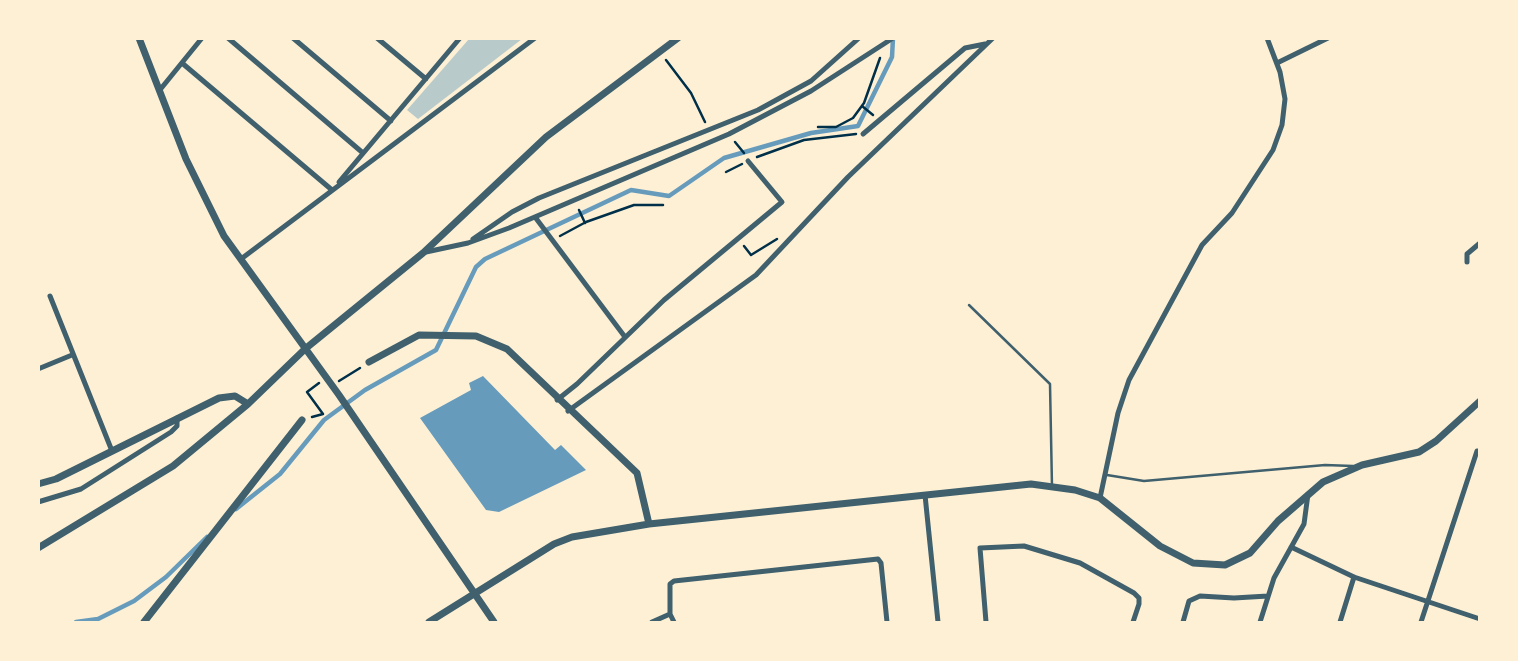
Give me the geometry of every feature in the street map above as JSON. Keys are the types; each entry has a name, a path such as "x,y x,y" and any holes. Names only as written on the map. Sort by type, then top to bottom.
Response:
{"street":[{"path":"139,38 204,197 242,259 494,622"},
{"path":"159,92 202,38"},
{"path":"228,38 363,153"},
{"path":"293,38 391,121"},
{"path":"377,38 425,79"},
{"path":"38,548 173,466 247,404 305,349 423,253 546,137 678,38"},
{"path":"468,243 512,212 539,198 758,110 811,81 859,38"},
{"path":"423,253 468,243 536,217 774,112 893,38"},
{"path":"1100,498 1118,413 1129,380 1202,245 1238,204 1273,150 1282,125 1285,99 1268,38"},
{"path":"1277,63 1328,38"},
{"path":"242,259 534,39"},
{"path":"332,190 456,40"},
{"path":"863,134 965,48 991,41"},
{"path":"568,411 706,314 756,275 848,177 991,41"},
{"path":"182,63 332,190"},
{"path":"557,400 664,300 782,202 748,161"},
{"path":"536,217 550,241 625,337"},
{"path":"1467,262 1467,254 1479,243"},
{"path":"50,296 112,451"},
{"path":"369,362 419,335 476,336 506,349 568,411 637,473 649,524"},
{"path":"38,369 72,355"},
{"path":"38,484 56,479 219,398 235,396 247,404"},
{"path":"429,622 554,544 583,535 649,524 1031,484 1100,498 1160,546 1193,563 1225,565 1250,553 1278,521 1308,494 1339,472 1419,452 1436,441 1479,401"},
{"path":"38,502 81,489 171,432 177,426 177,418"},
{"path":"144,622 302,420"},
{"path":"1421,622 1477,451"},
{"path":"1260,622 1274,578 1304,524 1308,494"},
{"path":"925,495 938,622"},
{"path":"986,622 980,548 1024,546 1080,563 1134,593 1139,598 1139,604 1133,622"},
{"path":"1291,547 1354,577 1479,619"},
{"path":"674,622 670,614 670,584 674,581 878,559 881,563 887,622"},
{"path":"1340,622 1354,577"},
{"path":"1183,622 1189,601 1200,596 1268,596"},
{"path":"652,622 670,614"}],"lane":[{"path":"969,305 1050,384 1052,487"},
{"path":"1107,475 1144,481 1325,465 1356,466"}],"path":[{"path":"818,127 836,127 853,118 862,106 885,44"},
{"path":"660,52 691,93 709,129"},
{"path":"862,106 878,119"},
{"path":"836,127 837,136"},
{"path":"726,172 804,140 863,134"},
{"path":"574,200 585,223"},
{"path":"550,241 585,223 634,205 663,205"},
{"path":"739,237 751,255 774,239 791,238"},
{"path":"332,386 369,362"},
{"path":"302,420 323,414 307,392 327,378"}],"shaded area":[{"path":"469,39 522,39 418,119 407,110"}],"water":[{"path":"483,376 555,450 561,445 586,470 499,512 486,510 420,418 471,390 469,383"}],"waterway":[{"path":"236,509 280,474 324,420 365,390 436,350 476,267 485,259 631,190 669,196 724,158 811,133 858,126 892,57 893,38"},
{"path":"76,622 98,619 134,601 166,577 207,537"}]}
